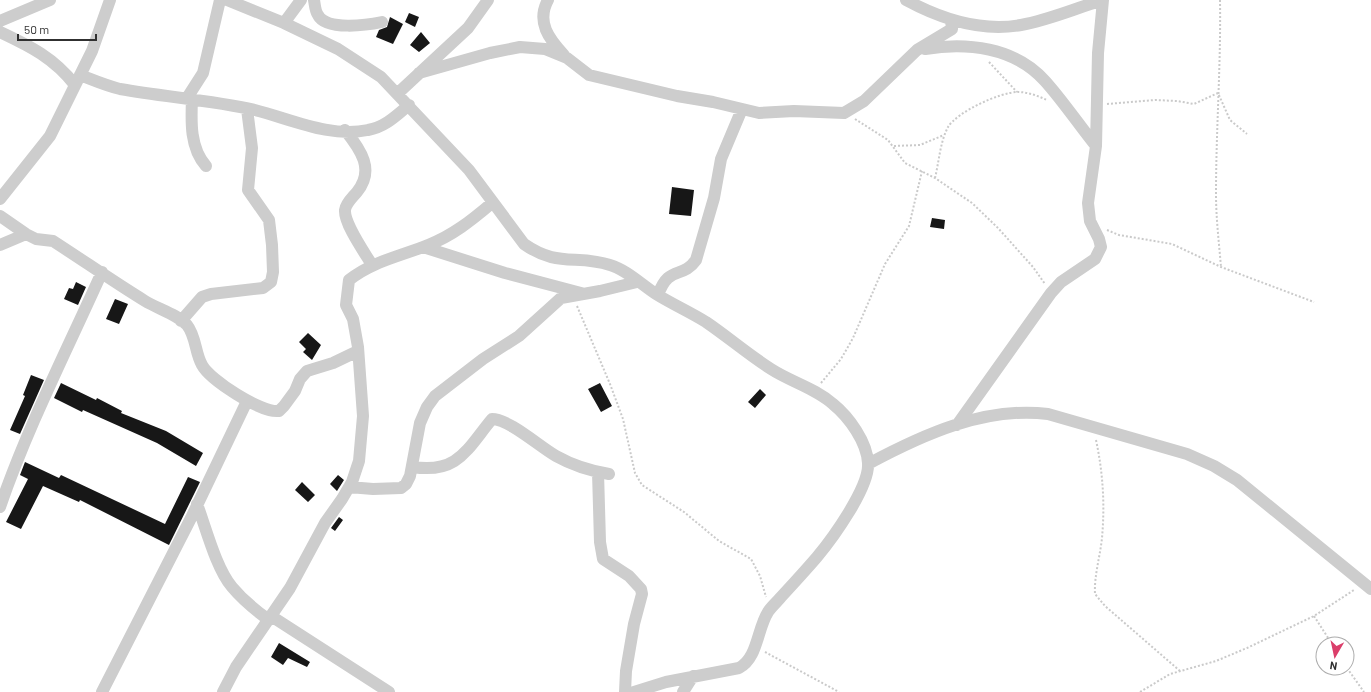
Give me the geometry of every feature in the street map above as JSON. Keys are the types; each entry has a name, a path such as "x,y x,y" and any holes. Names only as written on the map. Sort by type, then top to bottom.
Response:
{"street":[{"path":"0,21 50,0"},
{"path":"0,199 50,136 92,51 110,0"},
{"path":"206,166 195,147 190,99 203,73 220,0"},
{"path":"227,0 284,23 352,58 381,77 469,170 524,244 549,258 594,261 612,265 658,295 707,323 783,377 813,391 833,403 847,418 862,443 868,464 865,480 840,526 806,570 768,613 748,660 739,668 693,676 634,692"},
{"path":"284,23 302,0"},
{"path":"314,0 317,15 324,21 352,26 382,22"},
{"path":"397,94 468,28 488,0"},
{"path":"548,0 544,7 543,22 549,39 566,58 588,74 677,96 713,102 759,113 794,111 844,113 864,102 917,50 952,29 951,20"},
{"path":"906,0 951,20 990,26 1020,25 1103,0 1098,53 1096,146 1088,203 1090,220 1101,247 1099,254 1090,263 1061,282 1051,293 958,425"},
{"path":"0,32 43,54 77,80 246,109 312,127 345,130 368,130 390,122 409,105"},
{"path":"917,50 946,45 974,46 1000,53 1024,63 1044,80 1096,146"},
{"path":"418,73 490,53 520,47 545,49 566,58"},
{"path":"182,321 202,297 211,294 263,288 271,282 273,272 269,220 248,190 252,148 246,109"},
{"path":"658,295 666,278 674,273 690,268 696,260 714,198 721,159 742,110"},
{"path":"345,130 361,154 366,167 366,174 360,187 347,204 346,217 372,265"},
{"path":"224,692 236,667 290,588 325,523 350,487 359,461 362,443 363,416 358,351 353,319 346,305 349,280 372,265 423,247 466,224 492,202"},
{"path":"0,216 36,239 53,241 146,301 182,321 187,325 191,333 202,367 235,394 264,409 279,411 288,401 300,379 307,371 333,363 358,351"},
{"path":"0,245 26,234"},
{"path":"423,247 505,273 586,294"},
{"path":"0,508 17,458 40,404 102,272"},
{"path":"350,487 373,489 401,488 406,484 413,466 420,423 427,407 435,396 483,359 519,336 561,298 586,294 637,282"},
{"path":"102,692 247,401"},
{"path":"868,464 909,442 958,425 1009,413 1029,412 1048,414 1166,447 1214,466 1237,480 1367,586"},
{"path":"413,466 434,468 446,466 462,456 492,419 497,419 508,423 557,457 603,473 600,542 603,559 629,576 641,589 642,594 634,624 625,692"},
{"path":"197,504 220,568 231,586 255,610 383,690"},
{"path":"683,692 693,676"}],"path":[{"path":"1220,0 1221,43 1218,93 1216,196 1221,267"},
{"path":"974,46 1017,92"},
{"path":"935,178 944,135 948,126 956,117 1002,95 1017,92 1035,95 1049,102"},
{"path":"1097,105 1155,100 1194,104 1218,93"},
{"path":"1218,93 1230,120 1247,134"},
{"path":"844,113 880,133 894,146 905,163 935,178 972,204 998,228 1033,267 1051,293"},
{"path":"894,146 920,145 944,135"},
{"path":"813,391 827,377 847,348 862,318 885,264 909,226 922,171"},
{"path":"1106,229 1119,235 1172,244 1221,267 1314,302"},
{"path":"572,296 584,320 623,418 635,474 642,485 684,512 719,541 751,559 760,576 768,613"},
{"path":"1093,427 1102,469 1104,496 1102,538 1095,594 1105,606 1180,671"},
{"path":"1140,692 1170,674 1216,661 1247,648 1314,616 1367,586"},
{"path":"1314,616 1327,636"},
{"path":"755,646 839,692"},
{"path":"1353,676 1364,692"}],"building":[{"path":"409,13 419,17 415,27 405,22"},
{"path":"390,17 403,24 393,44 376,37 379,30 387,27"},
{"path":"421,32 430,43 419,52 410,45"},
{"path":"672,187 694,190 691,216 669,214"},
{"path":"932,218 945,220 944,229 930,227"},
{"path":"76,282 86,287 78,305 64,299 69,288 73,289"},
{"path":"115,299 128,304 119,324 106,319"},
{"path":"308,333 321,345 312,360 303,352 306,349 299,342"},
{"path":"31,375 44,380 20,434 10,430 25,396 23,395"},
{"path":"61,383 96,400 97,398 122,411 121,413 166,431 203,453 196,466 157,443 83,410 82,412 54,398"},
{"path":"600,383 612,406 601,412 588,389"},
{"path":"760,389 766,395 755,408 748,402"},
{"path":"25,462 59,478 61,475 165,524 188,477 200,482 169,545 80,500 79,502 43,486 21,529 6,522 28,479 20,475"},
{"path":"338,475 344,480 337,491 330,484"},
{"path":"302,482 315,495 308,502 295,490"},
{"path":"339,517 343,520 335,531 331,528"},
{"path":"279,643 310,662 307,667 288,658 283,665 271,657"}]}
